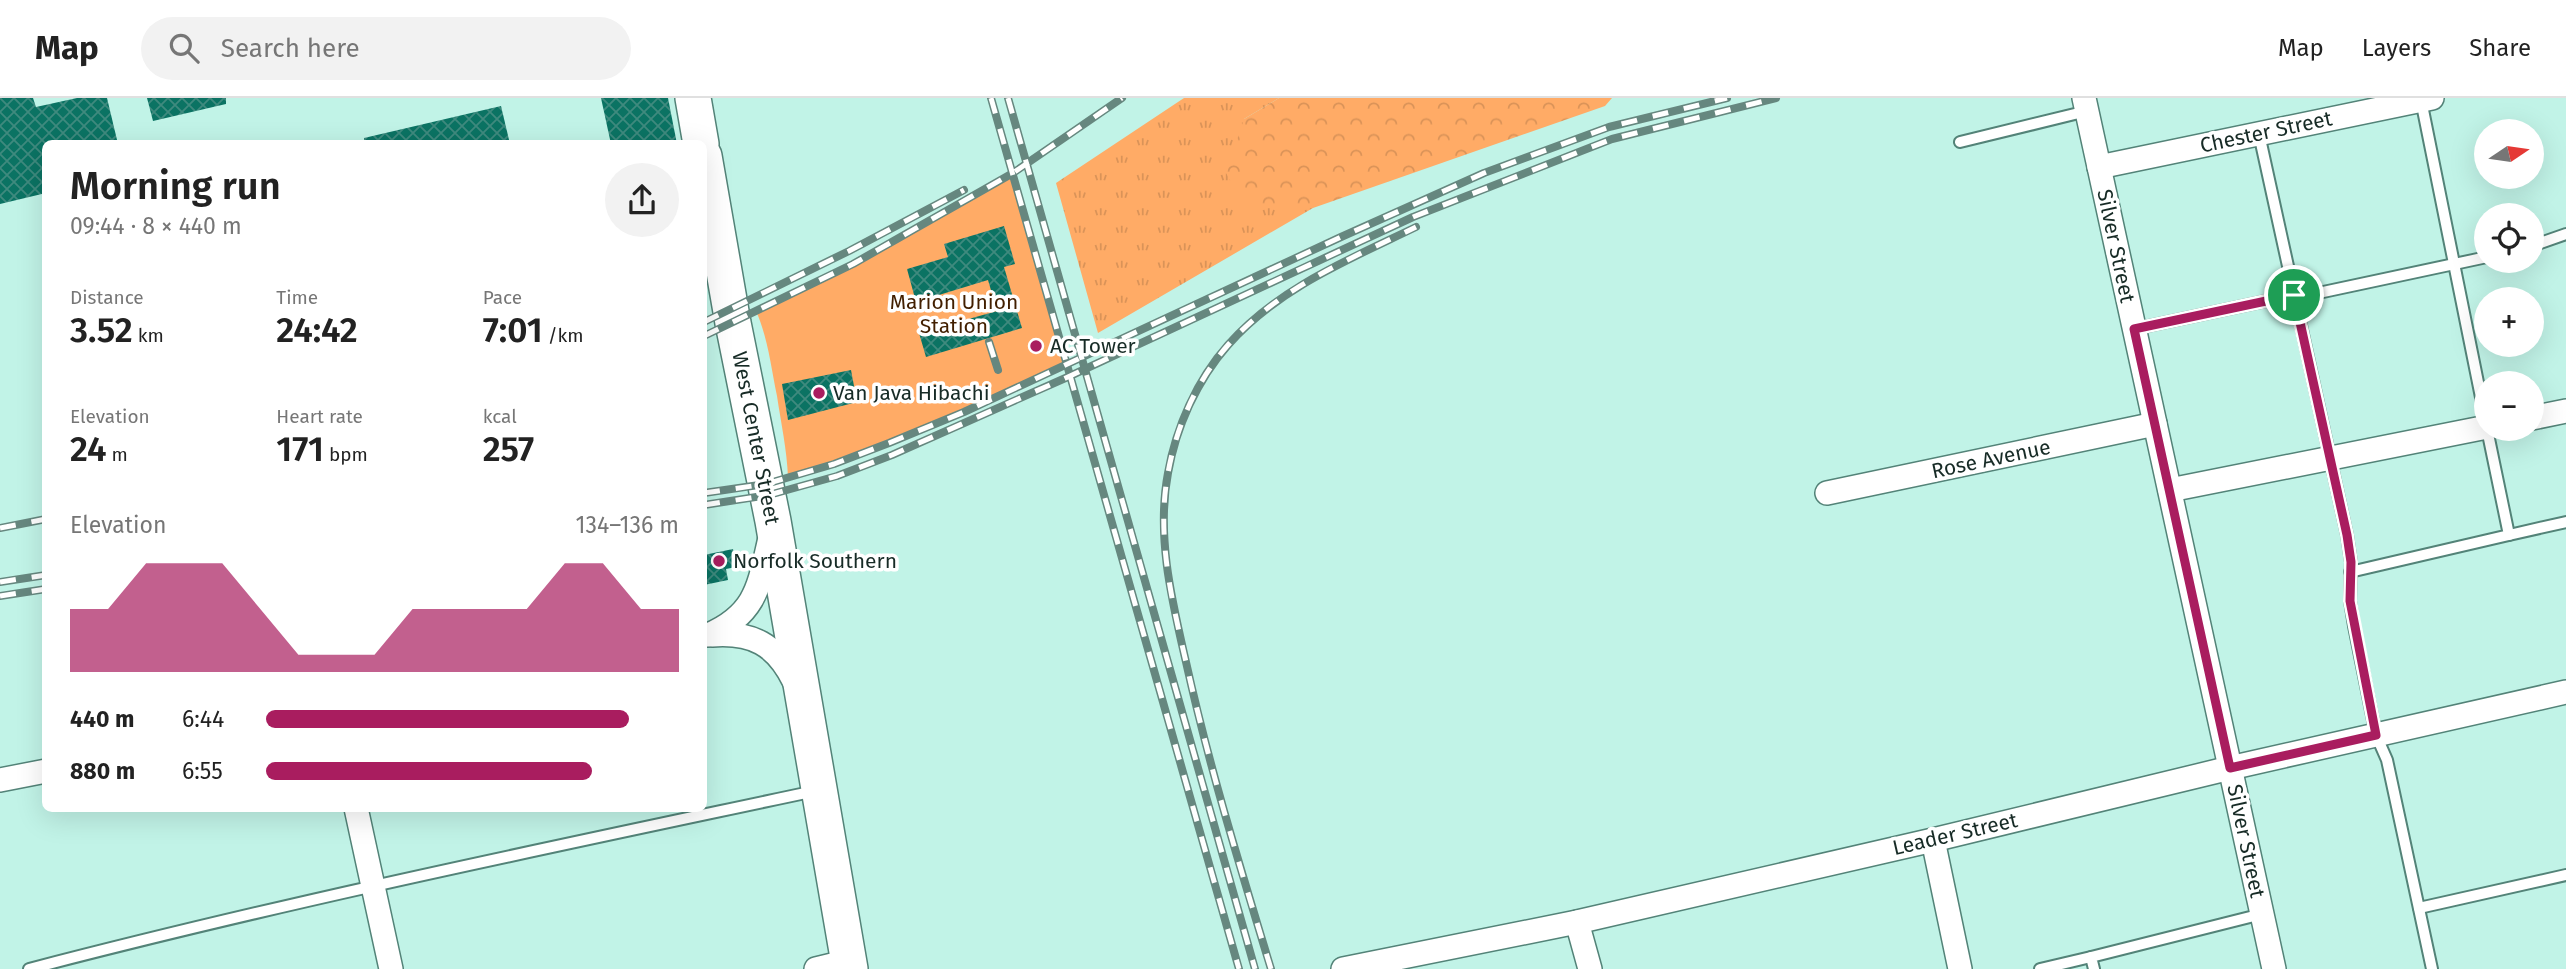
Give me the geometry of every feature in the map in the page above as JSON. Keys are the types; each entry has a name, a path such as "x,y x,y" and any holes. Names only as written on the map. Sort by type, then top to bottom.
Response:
{"main road":[{"path":"694,98 700,140"},
{"name":"West Center Street","path":"707,173 733,323 773,521 850,965"}],"street":[{"name":"Chester Street","path":"2099,167 2427,99"},
{"name":"Silver Street","path":"2085,104 2274,969"},
{"path":"2544,416 2566,411"},
{"name":"Rose Avenue","path":"1827,493 2155,424"},
{"path":"2170,490 2474,430"},
{"path":"707,636 726,628 743,615 755,594 773,521"},
{"path":"707,636 735,633 758,641 779,658 790,672 803,700"},
{"name":"Leader Street","path":"1343,969 1439,960 1577,922 2566,692"},
{"path":"0,780 42,772"},
{"path":"357,812 391,969"},
{"path":"1933,840 1960,969"},
{"path":"1577,922 1590,969"},
{"path":"816,969 850,965"}],"lane":[{"path":"2427,99 2454,265 2476,371"},
{"path":"1960,142 2085,104"},
{"path":"2259,134 2347,535 2350,601 2376,735 2388,760 2432,969"},
{"path":"2544,242 2566,234"},
{"path":"2134,329 2474,260"},
{"path":"2490,441 2509,535"},
{"path":"2350,572 2566,522"},
{"path":"29,969 166,933 373,886 819,790"},
{"path":"2419,908 2566,875"},
{"path":"2040,969 2092,963 2262,914"}],"green space":[{"path":"1184,98 1279,98 1244,119 1245,208 1313,208 1098,333 1056,183"},
{"path":"1279,98 1612,98 1605,106 1313,208 1245,208 1226,173 1244,119"},
{"name":"Marion Union Station","path":"1013,173 1067,365 964,412 824,466 788,477 771,363 756,311 853,264"}],"building":[{"path":"0,98 33,98 36,107 77,98 107,98 117,140 42,140 42,194 0,204"},
{"path":"147,98 226,98 226,104 153,121"},
{"path":"601,98 668,98 676,140 610,140"},
{"path":"501,106 509,140 364,140"},
{"name":"Marion Union Station","path":"1004,226 1015,264 1004,267 1022,328 926,357 919,333 997,311 988,280 916,302 907,269 948,257 944,244"},
{"name":"Van Java Hibachi","path":"851,370 857,402 788,420 782,384"},
{"name":"Norfolk Southern","path":"733,549 736,567 726,569 728,580 707,584 707,554"}],"railway":[{"path":"991,98 1239,969"},
{"path":"1008,98 1255,969"},
{"path":"707,335 853,264 1013,173 1122,98"},
{"path":"707,493 766,484 834,464 889,443 964,412 1484,173 1609,127 1727,98"},
{"path":"707,505 769,495 837,476 892,455 1070,376 1413,217 1612,139 1776,98"},
{"path":"707,321 849,251 964,190"},
{"path":"1271,969 1215,778 1176,616 1165,544 1168,473 1176,439 1189,405 1217,359 1248,325 1292,291 1341,263 1416,227"},
{"path":"989,342 998,370"},
{"path":"0,528 42,520"},
{"path":"0,582 42,576"},
{"path":"0,596 42,590"}],"place":[{"name":"AC Tower","path":"1036,346"},
{"name":"Van Java Hibachi","path":"819,393"},
{"name":"Norfolk Southern","path":"719,561"}],"route":[{"path":"2294,295 2347,535 2351,562 2350,601 2376,735 2230,768 2134,329 2294,295"}]}
